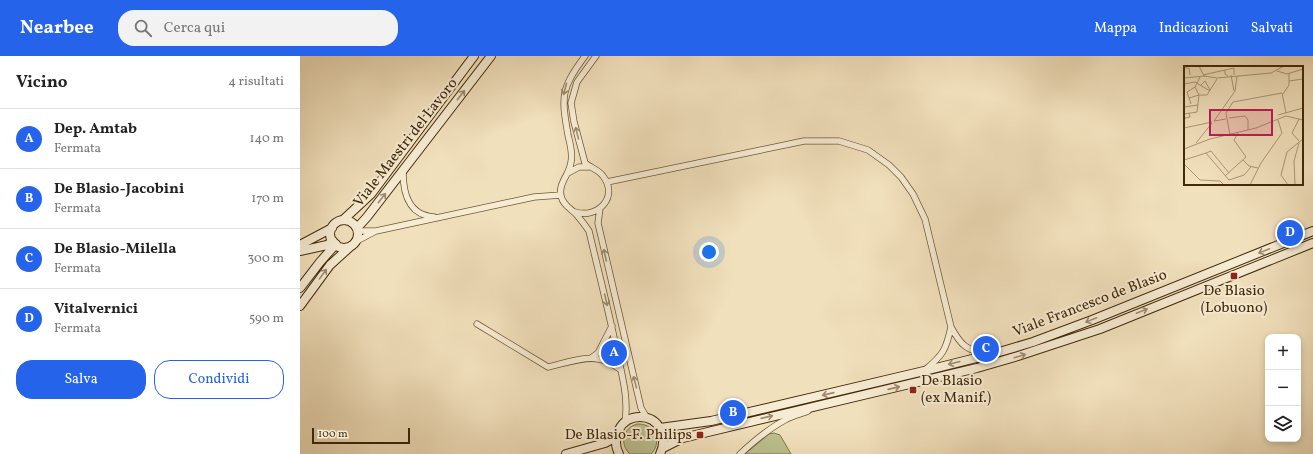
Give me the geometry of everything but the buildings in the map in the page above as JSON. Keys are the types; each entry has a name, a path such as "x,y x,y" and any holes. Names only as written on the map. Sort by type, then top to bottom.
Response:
{"street":[{"name":"Viale Maestri del Lavoro","path":"343,220 371,194 474,56"},
{"name":"Viale Maestri del Lavoro","path":"357,229 368,217 491,56"},
{"path":"585,56 567,83 563,100 572,154 571,163 560,187 563,202 574,212 589,231 621,370 627,408 625,422"},
{"path":"574,212 588,214 594,212 605,203 608,196 607,182 598,171 586,164 583,158 571,103 576,82 596,56"},
{"path":"607,182 804,140 839,141 868,150 901,177 919,205 925,219 951,327 958,340 967,348 974,351 996,353"},
{"path":"567,174 579,167 585,166 592,168"},
{"path":"403,171 405,195 410,203 416,210 426,216 440,217"},
{"path":"300,252 334,243 343,247 353,244 376,231 440,217 534,197 561,195"},
{"path":"600,208 598,223 641,408 647,418"},
{"path":"300,245 332,228 343,220 351,222 357,229 357,239 330,265 300,306"},
{"path":"332,228 331,232 334,243"},
{"path":"357,229 376,231"},
{"name":"Viale Francesco de Blasio","path":"660,428 711,421 996,353 1074,327 1313,231"},
{"path":"300,288 334,243"},
{"name":"Viale Francesco de Blasio","path":"662,451 672,442 683,438 977,368 1051,346 1100,329 1313,243"},
{"path":"477,324 548,367 591,358 600,359 611,363 621,370"},
{"path":"591,358 598,353 612,326"},
{"path":"924,371 945,350 951,327"},
{"path":"740,454 764,434 786,420 838,401"},
{"path":"619,454 616,445 616,437 621,426 625,422 640,417 647,418 660,428 664,441 662,451"},
{"path":"566,454 605,443 616,437"}],"green space":[{"path":"637,424 648,427 653,430 655,434 657,439 655,449 651,454 630,454 624,446 624,437 628,429"},
{"path":"774,433 780,435 791,454 745,454 769,434"}],"place":[{"name":"Vitalvernici","path":"1290,233"},
{"name":"De Blasio (Lobuono)","path":"1234,276"},
{"name":"De Blasio-Milella","path":"986,349"},
{"name":"Dep. Amtab","path":"614,353"},
{"name":"De Blasio (ex Manif.)","path":"913,390"},
{"name":"De Blasio-Jacobini","path":"733,413"},
{"name":"De Blasio-F. Philips","path":"700,435"}]}
